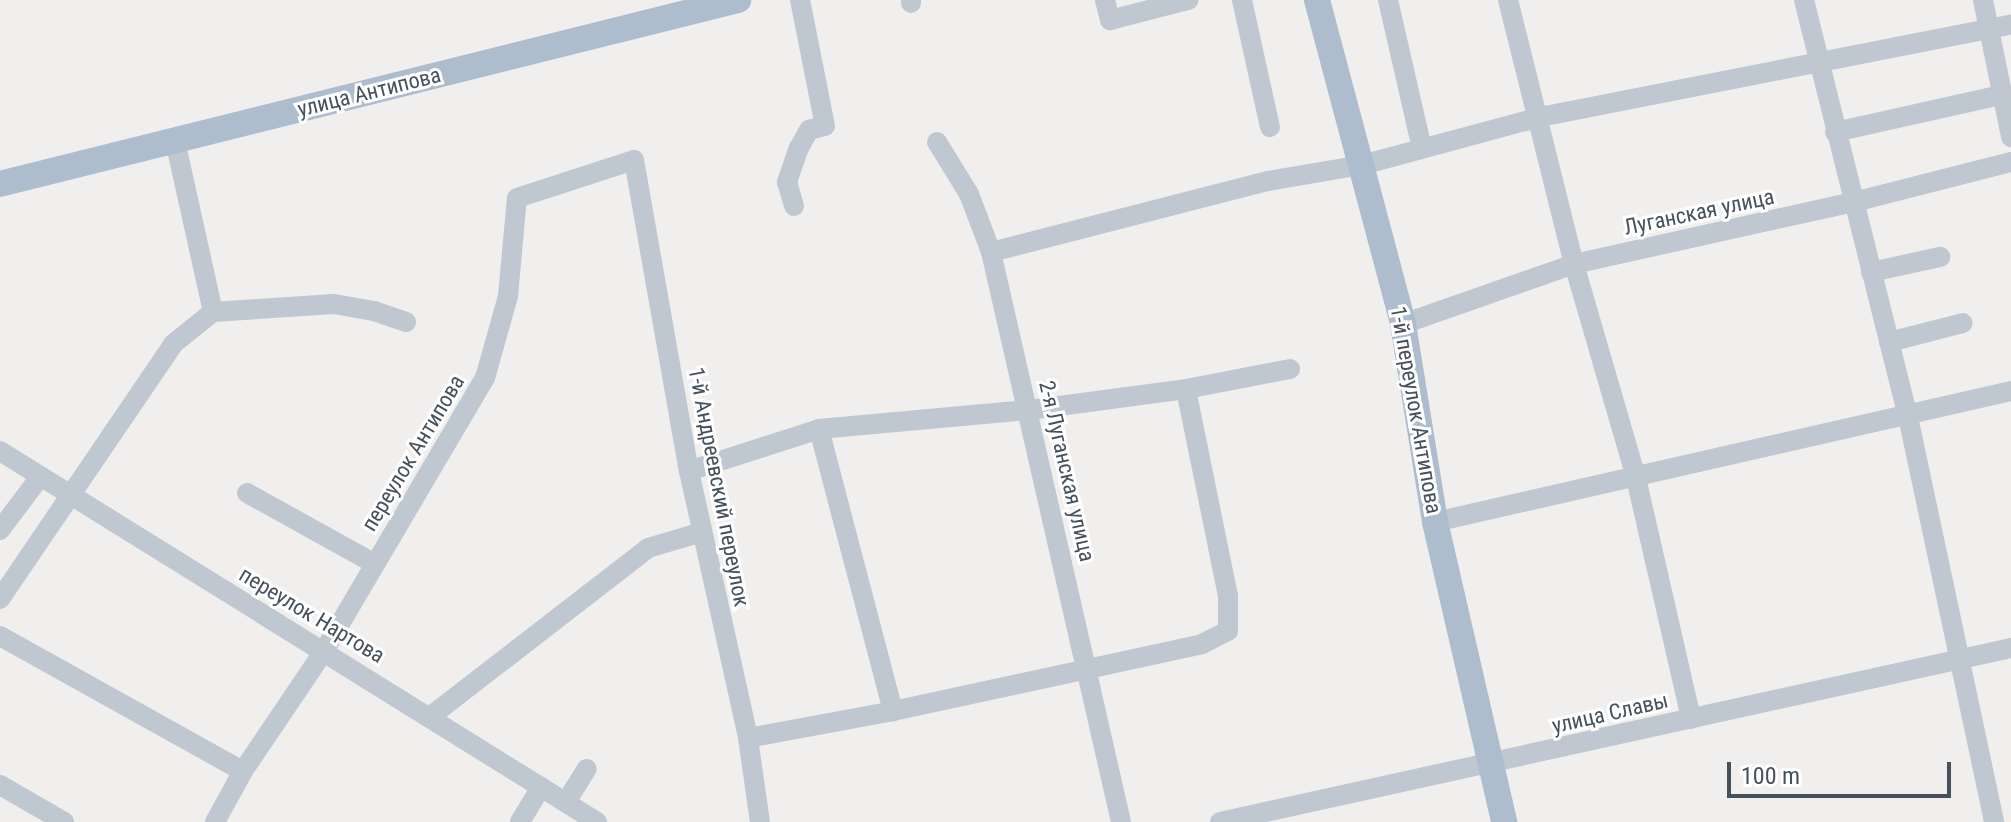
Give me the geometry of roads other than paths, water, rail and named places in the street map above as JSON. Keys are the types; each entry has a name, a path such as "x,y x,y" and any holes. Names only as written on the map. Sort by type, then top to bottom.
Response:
{"main road":[{"name":"улица Антипова","path":"0,184 738,0"},
{"name":"1-й переулок Антипова","path":"1317,0 1403,324 1435,522 1504,822"}],"street":[{"path":"794,206 787,182 799,148 809,130 825,126 800,0"},
{"path":"1105,0 1110,20 1188,0"},
{"path":"1242,0 1270,127"},
{"path":"1388,0 1422,148"},
{"path":"1508,0 1540,117 1574,264 1636,478 1691,719"},
{"path":"1804,0 1907,412 1994,822"},
{"path":"1983,0 2011,137"},
{"path":"991,252 1268,181 1362,165 1540,117 2011,25"},
{"path":"1835,132 2001,95"},
{"path":"175,141 213,312"},
{"name":"2-я Луганская улица","path":"937,142 969,194 991,252 1121,822"},
{"name":"1-й Андреевский переулок","path":"634,160 689,471 748,738 760,822"},
{"name":"переулок Антипова","path":"215,822 243,771 324,651 485,378 508,296 517,198 634,160"},
{"name":"Луганская улица","path":"1403,324 1574,264 1854,202 2011,162"},
{"path":"1871,272 1940,257"},
{"path":"0,599 173,344 213,312 334,304 406,322"},
{"path":"1889,342 1963,323"},
{"path":"689,471 819,429 1029,410 1186,389 1290,369"},
{"path":"748,738 893,711 1202,644 1228,631 1228,596 1186,389"},
{"path":"1435,522 1636,478 1907,412 2011,391"},
{"path":"819,429 893,711"},
{"name":"переулок Нартова","path":"0,451 431,716 597,822"},
{"path":"0,530 40,477"},
{"path":"247,493 375,564"},
{"path":"431,716 648,548 702,532"},
{"path":"0,636 243,771"},
{"name":"улица Славы","path":"1220,822 2011,648"},
{"path":"566,802 587,769"},
{"path":"0,785 64,822"},
{"path":"520,822 541,787"}]}
